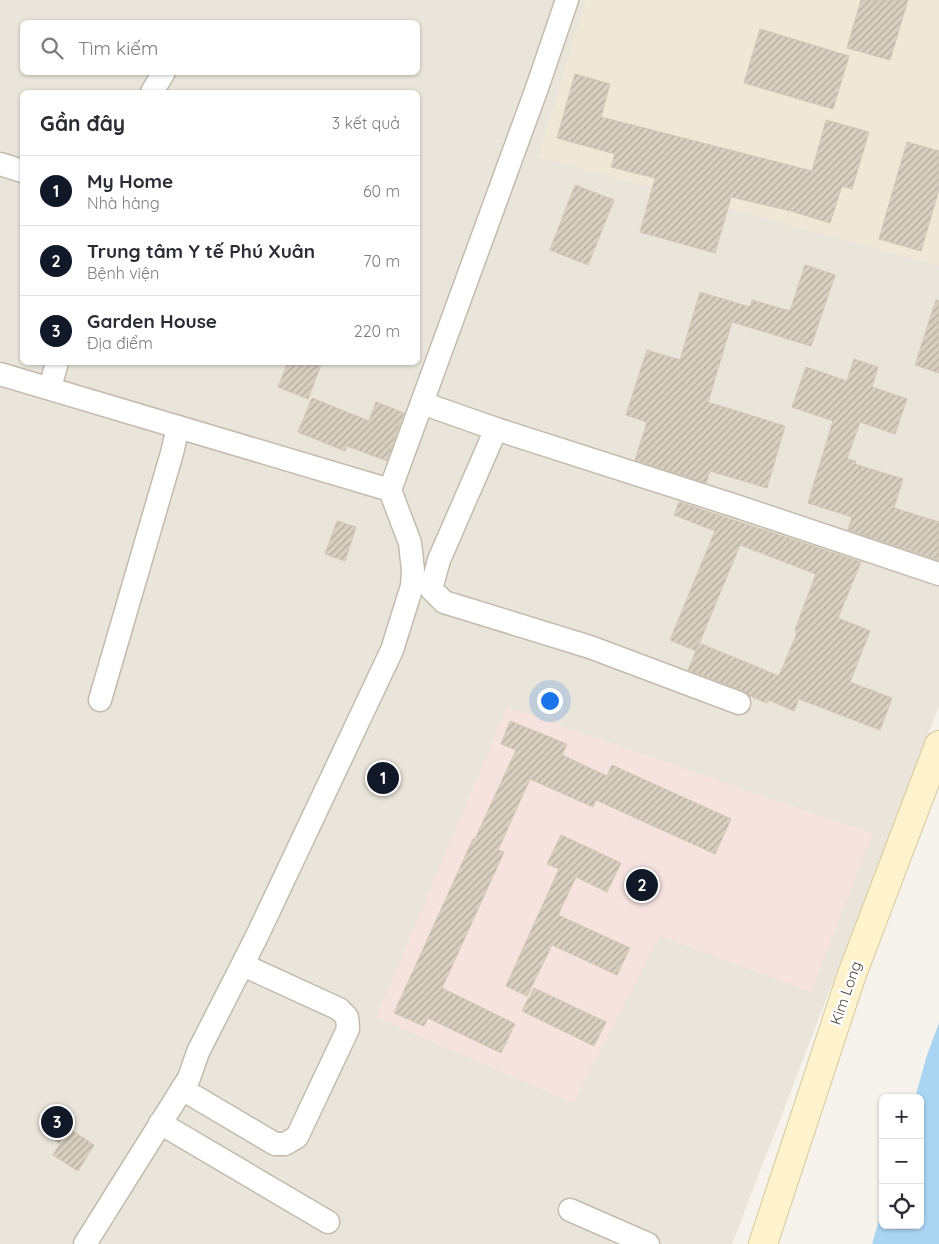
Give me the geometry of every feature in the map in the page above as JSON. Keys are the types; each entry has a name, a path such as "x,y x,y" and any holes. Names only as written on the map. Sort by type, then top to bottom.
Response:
{"main road":[{"name":"Kim Long","path":"763,1244 851,977 939,745"}],"street":[{"path":"85,1244 189,1078 198,1052 244,965 386,665 412,586 413,557 407,533 390,490 537,88 567,0"},
{"path":"153,90 162,75"},
{"path":"0,164 20,170"},
{"path":"50,388 55,365"},
{"path":"0,374 390,490"},
{"path":"422,403 496,430 742,508 939,574"},
{"path":"100,700 178,428"},
{"path":"496,430 439,560 431,589 444,602 590,647 739,703"},
{"path":"182,1089 275,1144 285,1144 297,1137 348,1029 347,1017 339,1009 244,965"},
{"path":"160,1123 328,1222"},
{"path":"570,1210 648,1244"}],"shaded area":[{"path":"0,0 939,0 939,706 732,1244 0,1244"},
{"path":"586,0 939,0 939,266 538,157"},
{"path":"507,707 873,834 811,992 660,936 573,1103 376,1017"}],"water":[{"path":"939,1023 939,1244 872,1244 879,1220 879,1229 924,1229 924,1094 916,1094 927,1055"}],"building":[{"path":"861,0 908,0 890,60 847,48"},
{"path":"760,29 849,56 833,109 744,83"},
{"path":"575,74 610,84 601,117 812,171 826,120 869,132 852,189 842,186 830,223 791,211 731,197 715,253 640,232 655,178 611,167 615,154 557,138"},
{"path":"907,142 939,151 939,190 921,251 879,239"},
{"path":"575,185 614,200 588,265 550,250"},
{"path":"805,265 835,275 811,346 732,322 708,402 785,426 767,488 710,471 706,483 635,460 647,422 626,415 647,350 680,360 700,292 750,307 752,300 790,311"},
{"path":"936,300 939,301 939,373 915,365"},
{"path":"854,359 878,367 872,387 907,399 895,434 860,422 847,459 856,461 855,464 903,479 894,508 939,522 939,560 848,530 852,517 808,503 833,421 792,407 806,367 847,381"},
{"path":"287,365 321,365 308,399 278,387"},
{"path":"312,398 369,421 376,402 404,413 387,461 347,446 345,451 298,432"},
{"path":"679,502 861,562 838,618 870,631 850,682 892,698 880,730 799,699 794,711 769,700 767,703 750,696 744,691 688,670 696,651 670,640 715,531 674,515","holes":["740,545 816,574 795,630 797,633 779,676 699,643"]},
{"path":"337,521 356,527 345,561 325,554"},
{"path":"510,721 567,744 562,755 607,776 612,765 731,819 715,854 596,800 593,807 530,779 498,850 504,852 442,988 515,1024 501,1053 428,1018 424,1026 394,1013 473,839 475,839 516,750 501,744"},
{"path":"561,835 621,863 607,892 576,877 558,915 630,948 617,975 552,945 527,996 506,986 559,869 547,864"},
{"path":"534,988 606,1022 594,1046 522,1011"},
{"path":"59,1104 73,1114 65,1126 94,1145 78,1171 53,1155 60,1144 41,1130"}],"place":[{"name":"My Home","path":"383,778"},
{"name":"Trung tâm Y tế Phú Xuân","path":"642,885"},
{"name":"Garden House","path":"57,1122"}]}
